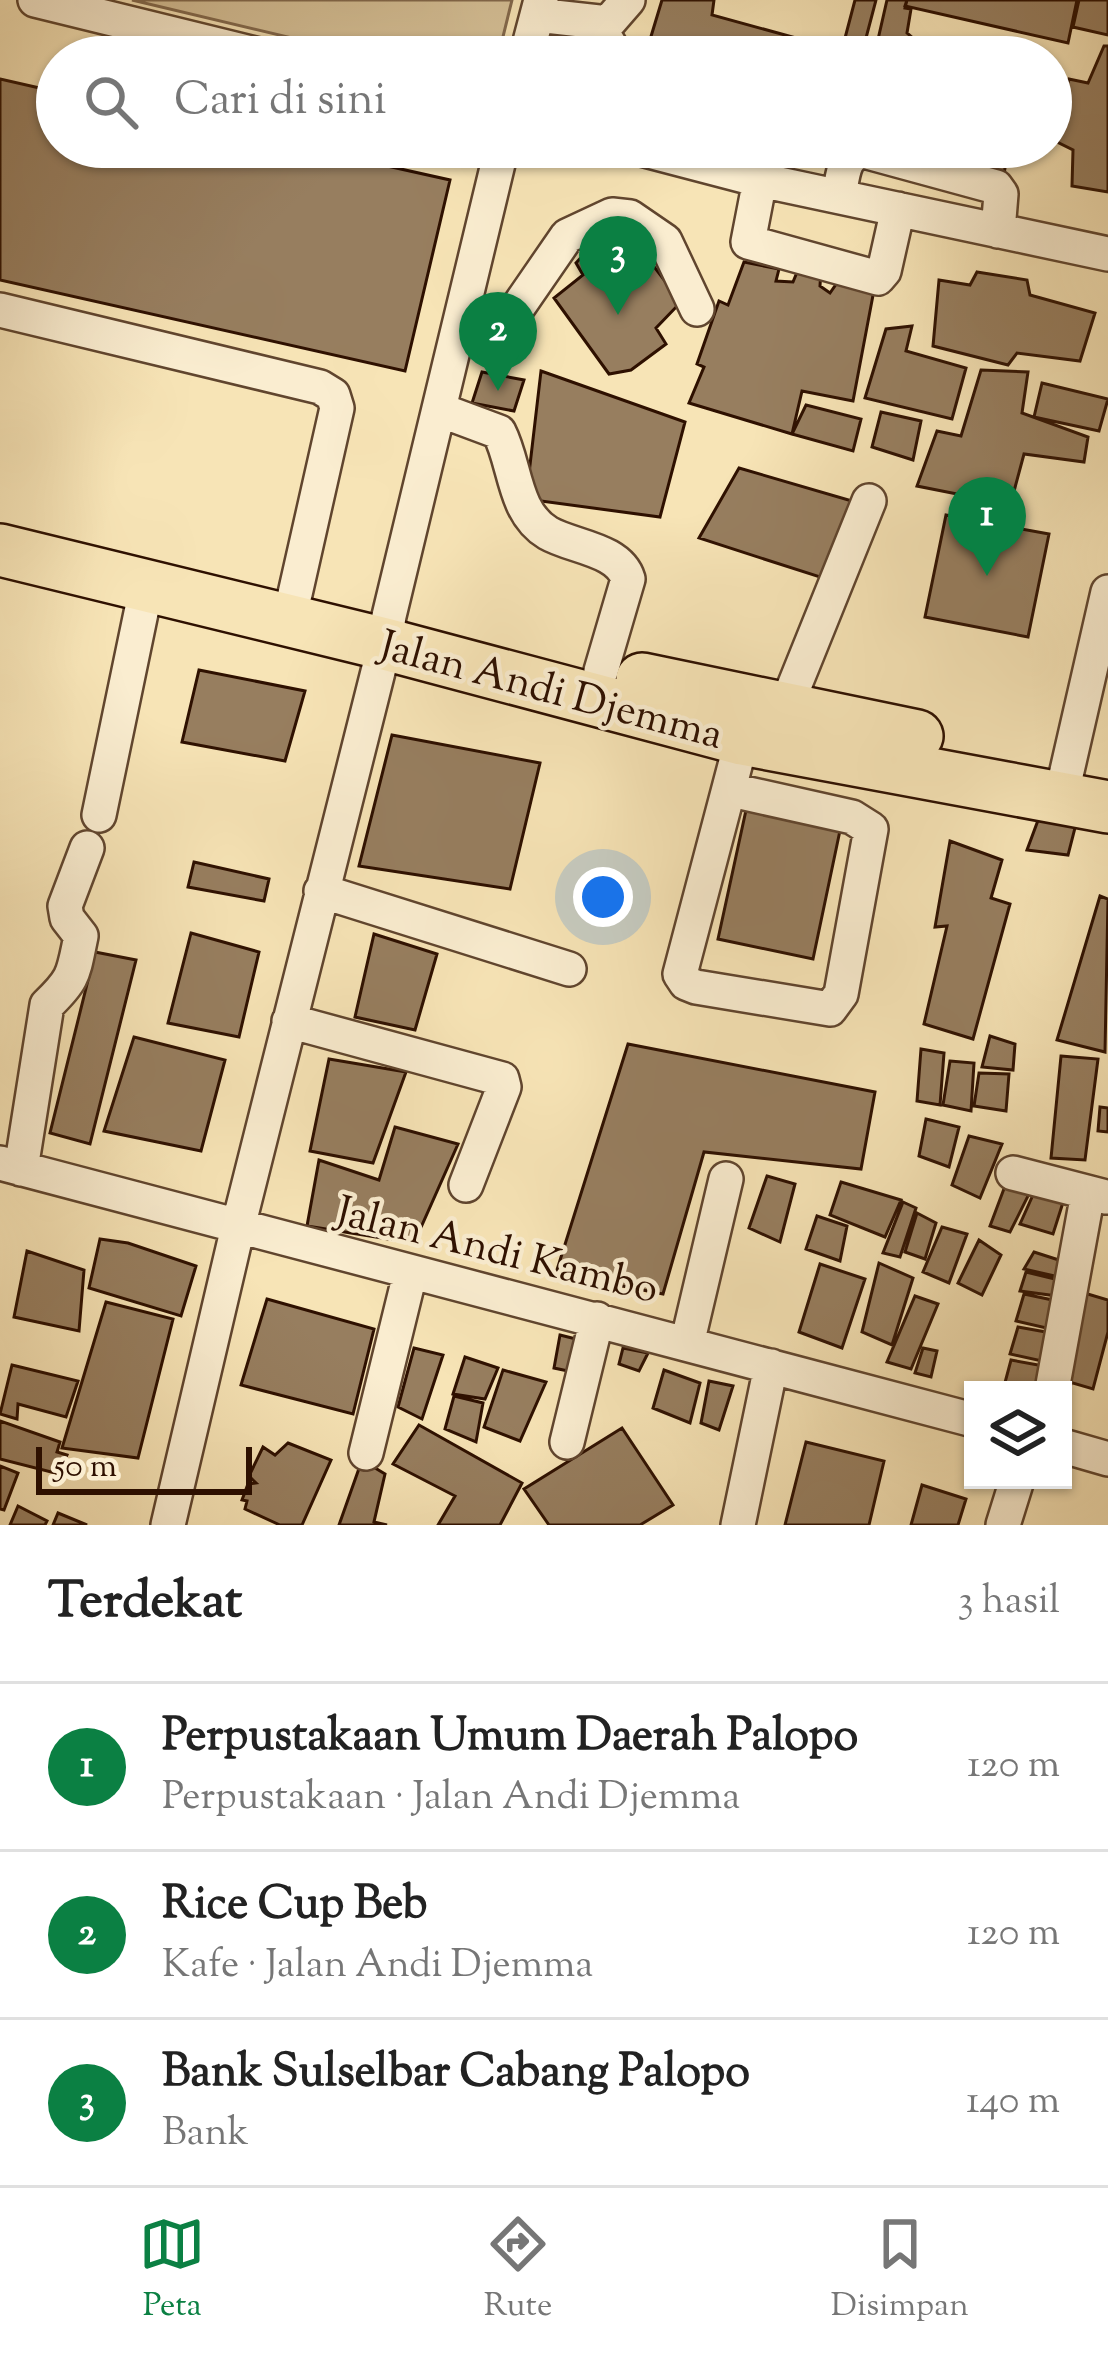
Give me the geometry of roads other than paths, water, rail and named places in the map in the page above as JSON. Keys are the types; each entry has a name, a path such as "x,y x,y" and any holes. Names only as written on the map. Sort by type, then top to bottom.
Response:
{"highway":[{"name":"Jalan Andi Djemma","path":"0,524 295,594 387,630 742,739 1085,787"},
{"name":"Jalan Andi Djemma","path":"0,550 146,584 785,709 1085,787"}],"street":[{"path":"35,0 182,36"},
{"path":"539,7 597,24 608,22 628,0"},
{"path":"597,24 604,36"},
{"path":"168,1525 497,168"},
{"path":"714,168 1108,254"},
{"path":"839,196 846,168"},
{"path":"927,168 997,187 1001,194 998,231"},
{"path":"760,180 748,242 878,278 884,271 898,209"},
{"path":"459,332 506,326 567,236 612,215 630,217 665,241 697,309"},
{"path":"0,310 320,387 333,395 337,408 295,594"},
{"path":"440,410 499,432 524,512 537,524 614,560 626,572 601,671"},
{"path":"785,709 869,501"},
{"path":"99,815 146,584"},
{"path":"1085,787 1108,592"},
{"path":"731,790 852,817 871,829 841,994 830,1009 696,987 682,979 685,951 742,739"},
{"path":"11,1166 47,1005 68,988 77,956 80,931 67,918 65,905 87,848"},
{"path":"321,891 569,968"},
{"path":"290,1021 502,1079 504,1087 466,1186"},
{"name":"Jalan Andi Kambo","path":"11,1166 964,1418"},
{"path":"1013,1173 1098,1195 1054,1381"},
{"path":"687,1344 726,1179"},
{"path":"366,1453 410,1274"},
{"path":"567,1442 597,1319"},
{"path":"738,1525 771,1366"},
{"path":"1072,1449 1108,1459"},
{"path":"1003,1525 1013,1489"}],"place":[{"name":"Bank Sulselbar Cabang Palopo","path":"618,315"},
{"name":"Rice Cup Beb","path":"498,391"},
{"name":"Perpustakaan Umum Daerah Palopo","path":"987,576"}]}
